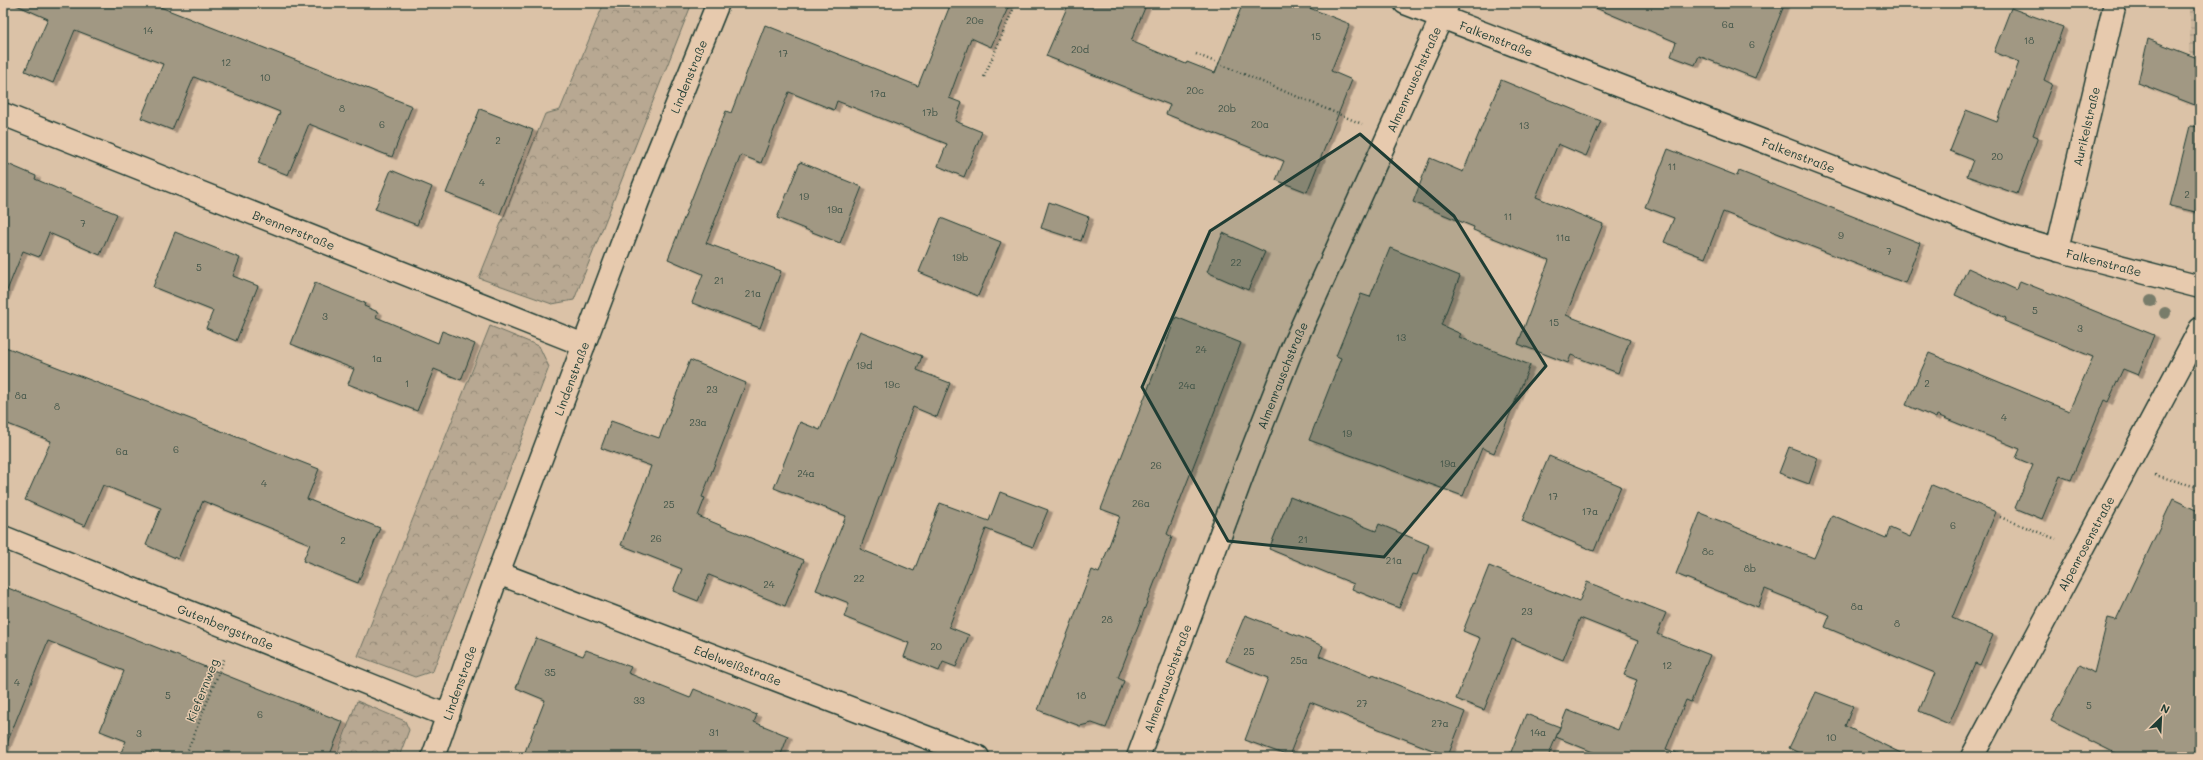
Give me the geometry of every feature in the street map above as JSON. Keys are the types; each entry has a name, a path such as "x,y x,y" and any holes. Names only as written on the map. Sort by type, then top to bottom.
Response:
{"street":[{"name":"Lindenstraße","path":"433,757 498,573 638,201 718,3"},
{"name":"Falkenstraße","path":"1405,3 1445,10 2012,237 2056,250 2200,287"},
{"name":"Aurikelstraße","path":"2056,250 2115,3"},
{"name":"Almenrauschstraße","path":"1138,757 1247,463 1293,346 1445,10"},
{"name":"Brennerstraße","path":"3,114 584,345"},
{"name":"Alpenrosenstraße","path":"1972,757 2128,467 2200,329"},
{"name":"Gutenbergstraße","path":"3,536 448,716"},
{"name":"Edelweißstraße","path":"498,573 978,757"}],"path":[{"path":"984,77 1016,3"},
{"path":"1196,54 1364,125"},
{"path":"2128,467 2200,488"},
{"path":"2000,517 2062,542"},
{"name":"Kiefernweg","path":"185,757 235,630"}],"highlighted area":[{"path":"1360,134 1454,216 1546,366 1384,557 1228,541 1142,387 1210,231"}],"shaded area":[{"path":"2190,3 2200,3 2200,58 2190,54"}],"green space":[{"path":"604,3 692,3 574,300 552,304 479,278 545,114 560,110"},
{"path":"490,326 539,346 549,367 433,671 415,677 358,656"},
{"path":"357,701 405,721 409,730 399,757 336,757"}],"building":[{"path":"12,3 150,3 412,106 392,157 309,124 288,175 258,163 280,112 194,77 172,130 141,118 163,64 75,30 53,83 25,71 48,19"},
{"path":"951,3 1010,3 991,47 971,38 949,98 962,103 955,121 982,132 964,177 938,166 947,144 837,101 834,110 789,92 761,163 741,155 706,243 781,271 760,328 692,303 703,274 668,259 726,111 731,113 765,25 918,86"},
{"path":"1069,3 1147,3 1131,41 1186,64 1187,62 1215,73 1243,3 1297,3 1350,24 1331,71 1352,80 1307,192 1276,180 1284,161 1166,114 1170,105 1046,56"},
{"path":"1584,3 1785,3 1755,78 1699,56 1695,65 1671,56 1676,42"},
{"path":"2011,8 2063,27 2044,80 2052,84 2033,135 2038,137 2017,194 1967,176 1973,160 1950,151 1966,110 1997,122 2019,62 1994,52"},
{"path":"2148,39 2200,59 2200,107 2138,83"},
{"path":"1501,80 1601,121 1586,156 1558,144 1536,197 1603,224 1566,315 1630,340 1618,373 1571,355 1568,363 1518,344 1549,260 1473,230 1474,227 1413,202 1430,158 1463,172"},
{"path":"480,109 533,130 500,214 446,193"},
{"path":"2190,126 2200,127 2200,213 2170,206"},
{"path":"1668,149 1737,176 1739,171 1920,243 1905,283 1723,212 1705,258 1664,242 1674,218 1645,207"},
{"path":"3,162 36,176 35,179 117,214 100,255 49,233 39,257 23,251 4,298"},
{"path":"800,162 862,187 840,243 777,218"},
{"path":"391,170 432,187 417,225 375,209"},
{"path":"1049,202 1089,217 1081,241 1041,228"},
{"path":"941,218 1001,242 978,296 919,272"},
{"path":"175,232 240,258 233,276 258,286 236,341 206,328 213,311 153,287"},
{"path":"1223,233 1265,252 1248,290 1207,272"},
{"path":"1390,248 1460,276 1441,325 1461,334 1459,337 1530,365 1494,453 1482,448 1463,496 1309,440 1341,358 1336,356 1361,294 1370,297"},
{"path":"1968,268 2017,290 2020,281 2154,335 2138,375 2123,369 2108,402 2104,400 2071,480 2060,476 2042,519 2015,508 2033,465 2016,458 2020,449 1937,415 1936,418 1906,405 1929,353 2069,411 2093,357 2004,321 2006,318 1955,295"},
{"path":"315,283 365,303 364,306 378,312 376,317 438,343 442,331 475,344 461,380 434,369 417,411 348,384 354,369 291,344"},
{"path":"1176,317 1241,343 1167,534 1172,537 1118,678 1124,681 1106,728 1092,723 1080,726 1038,710 1092,570 1099,573 1120,516 1101,509"},
{"path":"860,331 922,356 917,370 950,383 937,417 913,407 860,549 914,571 940,503 989,521 1000,492 1048,510 1033,547 986,529 949,627 969,635 956,667 943,662 939,671 904,657 909,643 844,617 849,603 816,590 846,516 774,488 800,422 820,430"},
{"path":"3,346 319,469 307,499 380,528 358,583 303,561 310,544 203,501 178,559 146,545 161,508 103,485 85,526 25,500 51,441 3,422"},
{"path":"690,360 746,383 702,497 705,498 698,516 804,560 785,606 709,575 698,601 673,591 682,569 621,545 651,466 601,448 611,421 659,438"},
{"path":"1789,447 1818,458 1809,484 1779,473"},
{"path":"1549,456 1621,486 1594,551 1522,521"},
{"path":"1932,485 1996,512 1952,618 1993,635 1980,665 1975,663 1949,724 1919,711 1935,673 1825,627 1830,615 1765,589 1758,607 1676,574 1700,513 1814,558 1832,515 1886,538 1890,528 1910,537"},
{"path":"1290,497 1376,531 1379,524 1429,545 1417,575 1413,574 1399,608 1352,589 1354,584 1269,549"},
{"path":"2173,499 2200,512 2200,757 2123,757 2051,721 2080,665 2094,673 2108,618 2116,620"},
{"path":"1489,566 1579,602 1587,582 1666,613 1657,634 1710,655 1691,702 1686,700 1666,749 1683,755 1683,757 1605,757 1556,737 1567,710 1618,730 1637,680 1624,675 1638,641 1580,618 1563,660 1512,639 1484,710 1456,699 1480,638 1463,631"},
{"path":"3,586 343,722 329,757 119,757 126,741 100,731 124,671 48,641 5,748 3,748"},
{"path":"1245,615 1323,646 1319,656 1372,677 1373,675 1465,712 1448,756 1310,702 1289,756 1245,740 1268,678 1226,661"},
{"path":"536,638 583,656 586,650 631,667 628,673 690,698 694,689 757,715 754,722 788,736 780,757 523,757 545,700 516,688"},
{"path":"1816,692 1853,706 1845,726 1909,757 1807,757 1789,748"},
{"path":"1526,714 1560,727 1548,757 1509,757"}]}
